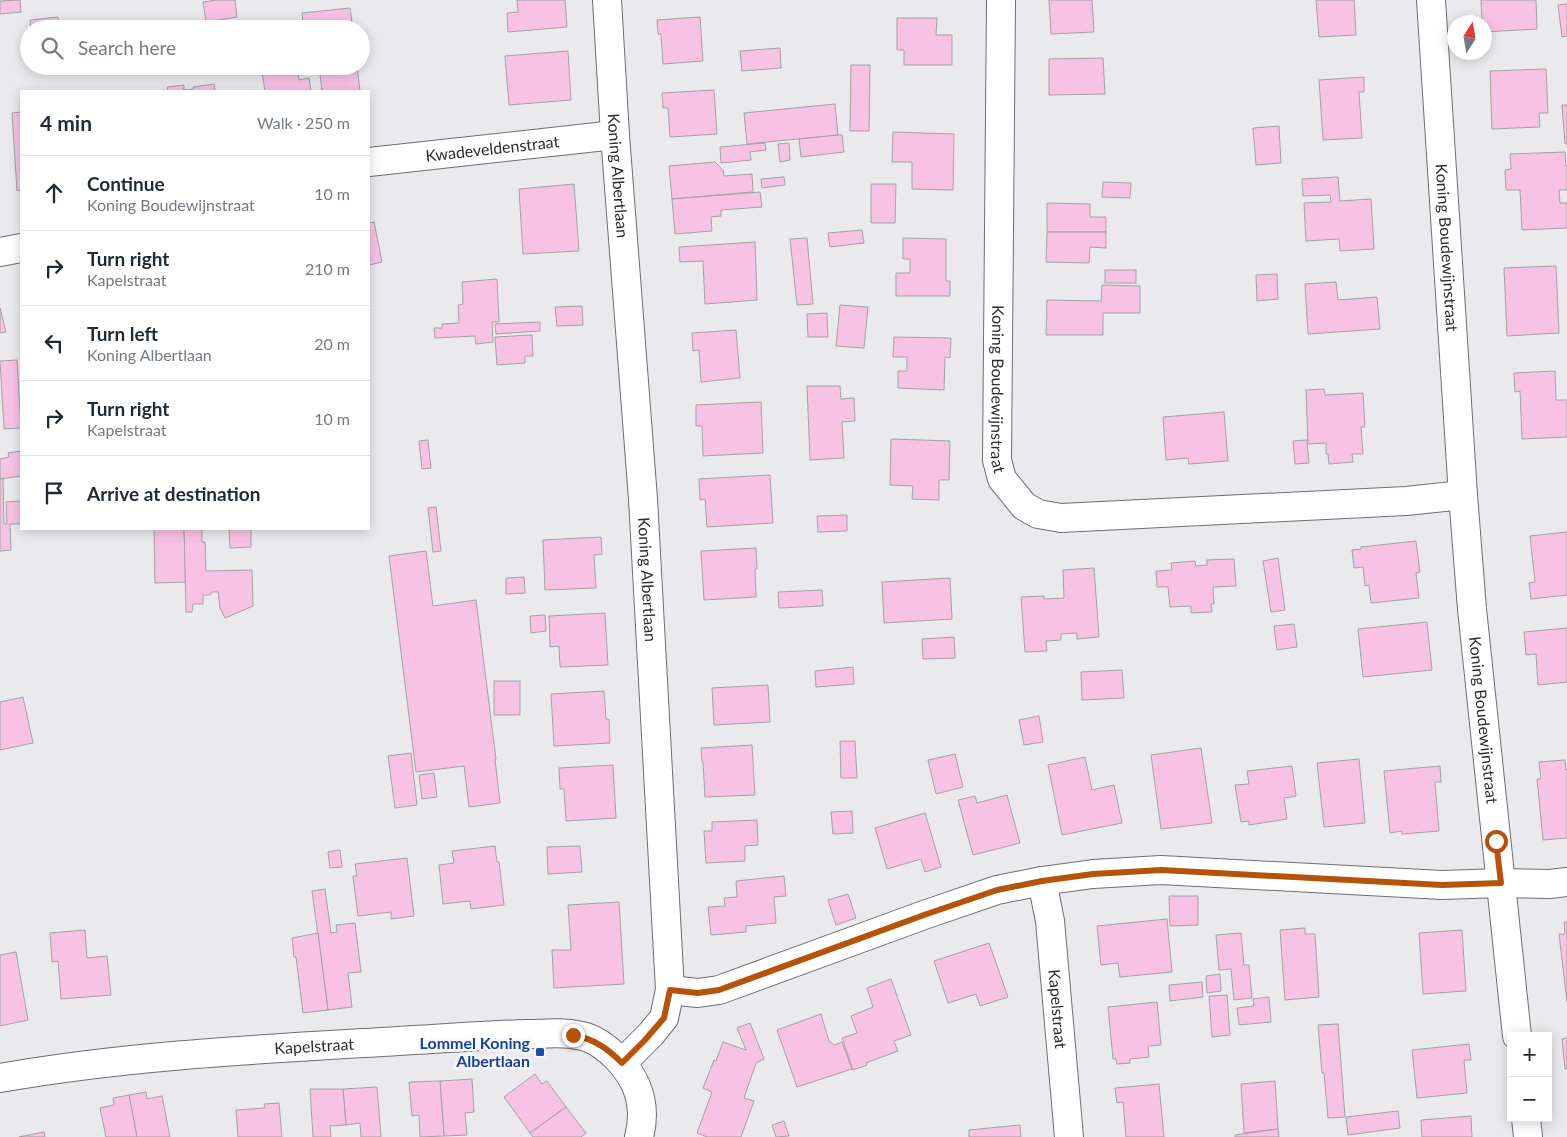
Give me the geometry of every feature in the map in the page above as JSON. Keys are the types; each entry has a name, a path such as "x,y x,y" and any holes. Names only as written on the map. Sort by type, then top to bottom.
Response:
{"street":[{"name":"Koning Albertlaan","path":"607,0 643,499 670,990 664,1018 622,1063"},
{"name":"Koning Boudewijnstraat","path":"1000,0 997,460 1002,479 1024,506 1038,514 1062,518 1406,501 1463,495"},
{"name":"Koning Boudewijnstraat","path":"1431,0 1472,609 1517,1032"},
{"name":"Kwadeveldenstraat","path":"370,162 616,135"},
{"path":"0,252 20,248"},
{"path":"670,990 698,993 719,990 988,893 1042,881 1093,874 1161,870 1442,885 1550,884 1567,882"},
{"name":"Kapelstraat","path":"1042,881 1050,921 1068,1137"},
{"name":"Kapelstraat","path":"0,1078 114,1062 216,1053 554,1033 586,1037 598,1042 622,1063"},
{"path":"622,1063 633,1076 640,1096 642,1119 639,1137"},
{"path":"1526,1122 1528,1137"}],"building":[{"path":"20,0 21,12 0,14 0,1"},
{"path":"235,0 237,17 206,20 203,2"},
{"path":"517,0 565,0 567,27 508,32 507,13 518,12"},
{"path":"1049,0 1092,0 1094,32 1051,34"},
{"path":"1316,0 1354,0 1356,35 1319,37"},
{"path":"1481,0 1536,0 1537,29 1492,32 1492,15 1482,15"},
{"path":"1567,4 1567,36 1562,37 1558,5"},
{"path":"350,8 352,20 303,20 302,13"},
{"path":"58,17 58,20 30,20"},
{"path":"700,17 703,61 663,64 661,34 658,34 657,20"},
{"path":"897,18 937,18 936,35 952,35 952,65 904,65 904,50 897,50"},
{"path":"780,48 781,68 742,71 740,51"},
{"path":"568,51 571,100 509,105 505,56"},
{"path":"1103,58 1105,94 1049,95 1049,59"},
{"path":"851,65 870,65 869,131 850,131"},
{"path":"1546,69 1548,113 1539,113 1540,127 1492,129 1490,71"},
{"path":"262,75 298,75 299,80 309,78 311,90 265,90"},
{"path":"320,75 358,75 360,90 322,90"},
{"path":"1364,77 1364,92 1359,92 1362,138 1323,140 1319,80"},
{"path":"214,84 215,90 184,90 194,89 193,87"},
{"path":"184,85 184,90 168,90 167,87"},
{"path":"714,90 717,134 670,137 668,108 663,108 662,93"},
{"path":"835,104 838,135 747,144 744,113"},
{"path":"1562,105 1567,105 1567,144 1565,144"},
{"path":"20,112 20,190 17,191 12,113"},
{"path":"1279,126 1281,163 1256,165 1253,128"},
{"path":"893,132 954,134 953,190 912,189 912,162 892,162"},
{"path":"842,135 844,152 801,157 799,139"},
{"path":"765,143 766,150 750,152 751,160 721,163 720,147"},
{"path":"789,143 790,160 780,162 778,144"},
{"path":"1565,152 1567,190 1559,190 1560,203 1567,203 1567,228 1522,230 1520,190 1506,190 1505,170 1511,169 1510,154"},
{"path":"715,162 723,170 724,176 752,174 753,192 672,199 669,166"},
{"path":"784,177 785,185 762,188 761,179"},
{"path":"1338,177 1340,201 1371,199 1374,249 1340,251 1339,239 1306,241 1304,203 1331,202 1330,195 1303,196 1302,179"},
{"path":"1103,182 1131,183 1130,198 1102,197"},
{"path":"574,184 579,251 523,254 519,189"},
{"path":"871,184 896,184 895,223 871,223"},
{"path":"760,192 762,207 721,210 721,216 711,217 712,231 675,234 672,199"},
{"path":"1047,203 1090,204 1090,217 1106,217 1106,232 1047,232"},
{"path":"374,222 382,262 370,265 370,223"},
{"path":"862,230 864,243 830,247 828,233"},
{"path":"1047,232 1106,232 1106,248 1090,247 1089,263 1046,262"},
{"path":"807,238 813,304 797,305 790,239"},
{"path":"903,238 946,239 946,281 950,281 950,296 896,296 896,273 910,273 910,259 903,259"},
{"path":"755,242 757,300 705,304 703,261 680,262 679,247"},
{"path":"1556,266 1559,333 1507,336 1504,268"},
{"path":"1105,270 1136,270 1136,283 1105,283"},
{"path":"1277,274 1278,299 1257,301 1256,275"},
{"path":"497,279 499,322 492,322 493,342 476,344 475,336 435,338 434,328 442,328 442,324 459,323 458,305 463,304 462,282"},
{"path":"1336,282 1338,300 1377,297 1380,329 1308,334 1305,284"},
{"path":"1102,285 1140,286 1140,313 1103,313 1103,335 1046,335 1047,300 1101,301"},
{"path":"840,305 868,307 864,348 836,346"},
{"path":"582,306 583,325 557,326 555,307"},
{"path":"0,308 6,332 0,333"},
{"path":"827,313 828,337 808,337 807,314"},
{"path":"540,322 540,331 496,334 495,324"},
{"path":"736,330 740,378 701,382 699,350 693,351 692,333"},
{"path":"532,335 533,356 525,356 525,363 497,365 495,337"},
{"path":"894,337 951,338 950,358 945,357 944,390 898,388 898,371 907,371 907,357 893,357"},
{"path":"17,360 20,428 4,429 0,361"},
{"path":"1555,371 1556,400 1567,400 1567,437 1522,439 1520,391 1515,392 1514,373"},
{"path":"807,386 840,386 841,399 854,398 855,421 842,422 844,458 810,460"},
{"path":"1324,389 1325,395 1363,393 1365,427 1361,427 1363,454 1352,454 1353,462 1329,464 1328,454 1326,454 1326,443 1308,444 1306,390"},
{"path":"761,402 763,453 703,456 702,426 696,426 696,405"},
{"path":"1224,412 1228,461 1189,464 1188,458 1166,460 1163,417"},
{"path":"891,439 950,441 949,480 939,480 939,500 912,499 913,486 890,485"},
{"path":"428,440 431,468 422,469 419,441"},
{"path":"1307,440 1309,463 1295,464 1293,441"},
{"path":"20,451 20,476 0,479 0,459 9,457 8,453"},
{"path":"770,475 773,523 707,527 705,499 700,500 699,479"},
{"path":"0,479 3,479 4,524 7,524 6,502 20,501 20,524 10,524 11,550 0,551"},
{"path":"436,507 441,551 433,552 428,508"},
{"path":"847,515 847,531 818,532 817,516"},
{"path":"154,530 184,530 186,582 155,583"},
{"path":"184,530 202,530 202,542 205,542 206,571 252,570 253,606 225,618 220,608 218,592 212,592 210,595 203,595 203,604 193,604 192,612 186,612"},
{"path":"229,530 251,530 251,547 230,548"},
{"path":"1567,532 1567,595 1531,599 1529,583 1535,582 1530,536"},
{"path":"601,537 602,554 594,555 596,588 545,590 543,540"},
{"path":"1416,541 1420,572 1416,573 1419,598 1371,603 1369,585 1365,586 1363,567 1354,568 1352,550 1361,549 1361,547"},
{"path":"756,548 756,597 704,600 701,551"},
{"path":"426,551 433,606 476,600 500,803 469,807 464,766 416,772 389,556"},
{"path":"1278,558 1285,610 1271,612 1263,561"},
{"path":"1234,559 1236,586 1213,587 1214,604 1211,604 1212,612 1191,613 1191,606 1170,607 1168,587 1157,587 1156,571 1172,570 1171,563 1195,561 1196,566 1207,565 1207,560"},
{"path":"1094,568 1099,637 1077,639 1077,633 1061,634 1061,640 1046,641 1047,651 1025,652 1021,597 1044,596 1044,599 1064,598 1063,570"},
{"path":"524,577 525,593 506,594 506,578"},
{"path":"950,578 952,619 884,623 882,582"},
{"path":"822,590 823,606 779,608 778,592"},
{"path":"605,613 608,665 560,667 559,646 550,647 549,616"},
{"path":"545,615 546,631 531,633 530,616"},
{"path":"1427,622 1432,670 1363,677 1358,629"},
{"path":"1294,624 1297,647 1277,650 1274,626"},
{"path":"1567,628 1567,682 1538,685 1536,654 1526,655 1524,632"},
{"path":"954,637 955,658 923,659 922,639"},
{"path":"853,667 854,684 816,687 815,671"},
{"path":"1122,670 1124,698 1082,700 1081,672"},
{"path":"494,681 520,681 520,715 494,715"},
{"path":"768,685 770,722 714,725 712,688"},
{"path":"604,691 606,719 609,719 610,743 554,746 551,694"},
{"path":"23,697 33,743 0,750 0,702"},
{"path":"1039,716 1043,742 1024,745 1019,720"},
{"path":"840,741 855,741 857,778 841,778"},
{"path":"752,745 755,795 705,797 701,748"},
{"path":"1201,748 1212,823 1161,829 1151,755"},
{"path":"411,753 417,805 395,808 388,756"},
{"path":"955,754 963,787 936,794 928,760"},
{"path":"1085,757 1092,790 1114,785 1122,823 1062,835 1048,765"},
{"path":"1359,759 1365,823 1324,827 1317,763"},
{"path":"1565,760 1567,769 1567,838 1543,840 1537,779 1541,779 1539,762"},
{"path":"613,765 616,818 566,821 564,789 560,789 559,768"},
{"path":"1292,766 1296,796 1284,798 1287,819 1249,825 1249,821 1241,822 1235,785 1249,784 1247,771"},
{"path":"1440,766 1441,782 1435,782 1439,831 1402,834 1402,831 1390,833 1384,771"},
{"path":"434,773 437,797 422,799 419,775"},
{"path":"1007,795 1020,843 973,855 958,800 975,796 977,803"},
{"path":"852,811 853,833 833,834 831,812"},
{"path":"925,813 941,867 925,872 921,859 887,869 875,828"},
{"path":"757,820 758,845 745,846 745,861 706,863 704,831 712,831 712,822"},
{"path":"495,846 497,862 499,862 504,905 471,909 470,901 443,904 439,865 454,863 452,851"},
{"path":"580,846 582,872 548,874 547,847"},
{"path":"340,850 342,867 330,868 328,852"},
{"path":"407,858 414,916 391,919 391,912 358,916 353,876 357,876 355,864"},
{"path":"784,876 786,896 774,897 776,923 746,926 746,932 711,935 708,907 725,906 724,898 737,897 736,881"},
{"path":"325,889 331,933 337,932 336,925 355,923 361,972 348,973 352,1007 328,1010 312,891"},
{"path":"848,894 856,918 836,925 828,900"},
{"path":"1169,896 1198,896 1198,925 1170,926"},
{"path":"619,902 624,984 554,988 552,950 571,950 568,905"},
{"path":"1167,919 1172,972 1120,977 1118,963 1101,965 1097,926"},
{"path":"1564,922 1567,922 1567,1002 1559,934 1565,934"},
{"path":"1305,928 1305,934 1315,934 1319,997 1285,1000 1280,930"},
{"path":"85,930 87,958 107,956 111,995 61,999 58,961 52,962 50,933"},
{"path":"1462,930 1466,991 1423,994 1419,933"},
{"path":"318,933 328,1010 303,1013 292,938"},
{"path":"1241,933 1244,965 1249,965 1252,998 1234,1000 1231,969 1219,970 1216,935"},
{"path":"989,943 1008,997 980,1006 976,994 948,1003 934,961"},
{"path":"16,952 28,1020 0,1026 0,955"},
{"path":"1220,974 1221,991 1207,993 1206,976"},
{"path":"891,979 911,1035 894,1041 898,1051 853,1070 842,1038 857,1033 851,1016 873,1007 867,988"},
{"path":"1202,982 1203,997 1170,1001 1169,985"},
{"path":"1227,995 1230,1035 1212,1037 1209,996"},
{"path":"1269,997 1271,1022 1239,1025 1237,1008 1254,1006 1253,999"},
{"path":"1157,1002 1161,1045 1148,1046 1149,1057 1130,1059 1130,1063 1117,1064 1116,1059 1113,1059 1108,1007"},
{"path":"821,1014 829,1041 834,1045 842,1042 852,1069 797,1087 777,1030"},
{"path":"750,1023 764,1059 756,1063 744,1098 754,1101 741,1137 707,1137 697,1133 712,1092 703,1088 714,1060 716,1061 723,1042 746,1050 737,1028"},
{"path":"1338,1024 1345,1117 1328,1118 1318,1025"},
{"path":"1567,1038 1567,1069 1565,1069 1562,1039"},
{"path":"1469,1044 1471,1060 1464,1060 1467,1093 1417,1098 1412,1050"},
{"path":"535,1074 542,1084 547,1081 566,1107 530,1133 504,1097"},
{"path":"472,1079 474,1112 465,1113 467,1135 444,1136 440,1081"},
{"path":"440,1081 444,1136 420,1137 419,1115 412,1116 409,1082"},
{"path":"1275,1081 1278,1129 1244,1133 1241,1084"},
{"path":"1159,1084 1164,1137 1126,1137 1123,1102 1117,1103 1115,1088"},
{"path":"377,1087 381,1137 361,1137 360,1123 346,1125 343,1089"},
{"path":"310,1089 343,1089 346,1125 330,1126 331,1137 313,1137"},
{"path":"146,1092 147,1099 162,1096 170,1137 137,1137 129,1095"},
{"path":"129,1095 137,1137 106,1137 100,1108 114,1105 113,1098"},
{"path":"279,1103 282,1137 238,1137 236,1110 265,1108 264,1104"},
{"path":"566,1107 586,1133 581,1137 533,1137 530,1133"},
{"path":"1398,1111 1400,1128 1348,1135 1346,1117"},
{"path":"1471,1116 1472,1137 1422,1137 1421,1120"},
{"path":"784,1121 789,1136 776,1137 772,1125"},
{"path":"1020,1125 1021,1137 969,1137 969,1130"},
{"path":"1278,1129 1279,1137 1235,1137 1235,1135"},
{"path":"44,1132 45,1137 19,1137"}],"place":[{"name":"Lommel Koning Albertlaan","path":"540,1052"}],"route":[{"path":"573,1035 586,1037 598,1042 622,1063 664,1018 670,990 698,993 719,990 997,890 1093,874 1161,870 1442,885 1501,883 1496,841"}]}
